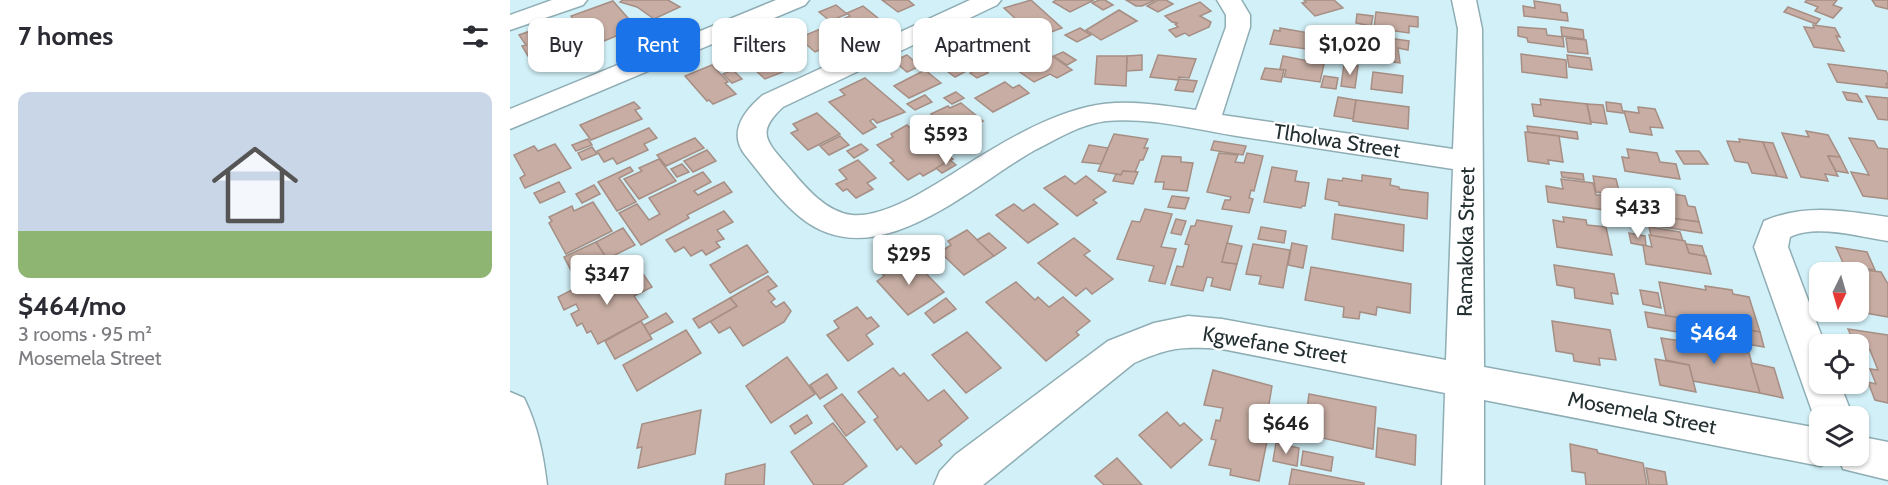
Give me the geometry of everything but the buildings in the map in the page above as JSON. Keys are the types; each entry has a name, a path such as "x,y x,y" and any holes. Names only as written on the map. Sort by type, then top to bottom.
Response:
{"street":[{"path":"510,23 576,0"},
{"path":"510,120 796,0"},
{"name":"Tlholwa Street","path":"989,0 773,101 754,120 750,132 753,144 812,211 831,223 855,227 878,224 904,216 1005,155 1071,122 1092,115 1120,112 1206,121 1467,161"},
{"path":"1206,121 1238,27 1238,15 1228,0"},
{"name":"Ramakoka Street","path":"1463,485 1470,28 1464,0"},
{"path":"1809,352 1771,248 1776,230 1787,223 1805,221 1888,229"},
{"name":"Kgwefane Street","path":"955,485 970,469 1121,352 1154,338 1188,332 1222,334 1464,378"},
{"name":"Mosemela Street","path":"1464,378 1809,445"},
{"path":"510,410 521,442 526,485"},
{"path":"1869,457 1888,461"}]}
